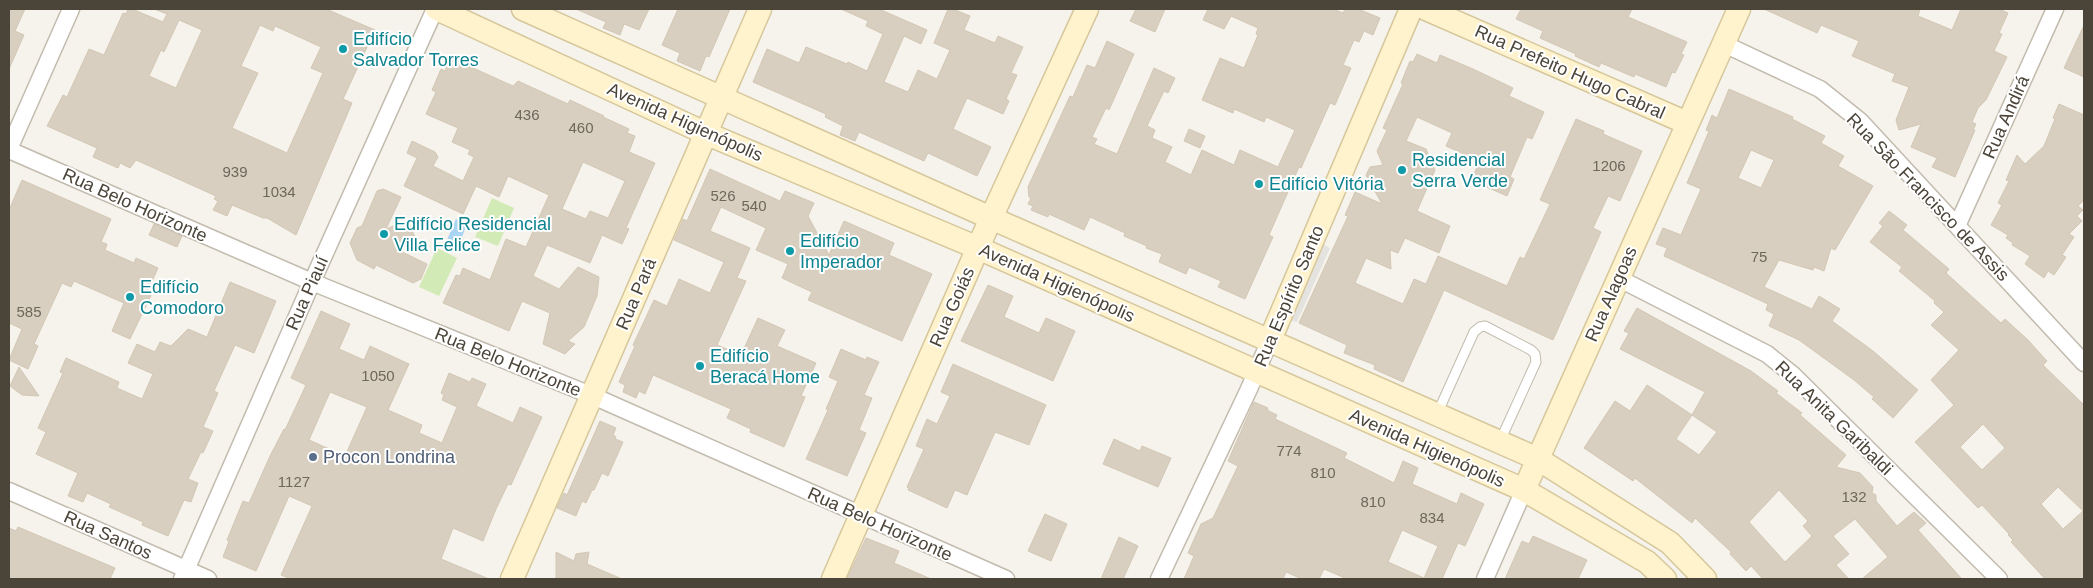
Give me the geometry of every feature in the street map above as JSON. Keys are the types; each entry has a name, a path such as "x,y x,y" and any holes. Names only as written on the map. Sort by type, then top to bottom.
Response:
{"main road":[{"name":"Avenida Higienópolis","path":"436,9 705,133 978,248 1256,373 1524,490 1647,562 1665,579"},
{"name":"Avenida Higienópolis","path":"523,9 1538,459 1670,543 1706,579"},
{"name":"Rua Pará","path":"512,579 760,9"},
{"name":"Rua Goiás","path":"833,579 991,218 1087,9"},
{"name":"Rua Espírito Santo","path":"1270,340 1411,9"},
{"name":"Rua Prefeito Hugo Cabral","path":"1426,9 1687,123"},
{"name":"Rua Alagoas","path":"1524,490 1739,9"}],"street":[{"path":"9,150 71,9"},
{"name":"Rua Piauí","path":"184,574 312,282 436,9"},
{"name":"Rua Andirá","path":"1957,226 2055,9"},
{"name":"Rua São Francisco de Assis","path":"1724,44 1820,89 1860,121 2084,364"},
{"name":"Rua Belo Horizonte","path":"9,150 312,282 593,396 1006,579"},
{"name":"Rua Anita Garibaldi","path":"1618,278 1767,354 1793,375 1999,579"},
{"name":"Rua Espírito Santo","path":"1158,579 1270,340"},
{"name":"Rua Alagoas","path":"1485,579 1524,490"},
{"name":"Rua Santos","path":"9,491 184,574 208,579"}],"lane":[{"path":"1437,414 1474,332 1480,327 1485,326 1531,350 1535,354 1536,362 1500,442"}],"green space":[{"path":"492,198 514,208 498,246 475,237"},
{"path":"437,248 457,258 439,296 419,287"}],"shaded area":[{"path":"1324,245 1330,248 1297,322 1290,320"}],"water":[{"path":"456,219 467,224 459,245 447,240"}],"building":[{"path":"9,9 25,9 15,31 24,35 9,69"},
{"path":"128,9 132,9 163,22 167,14 154,9 326,9 375,30 343,99 352,103 296,235 267,218 232,205 227,216 213,210 218,201 214,199 216,196 136,160 130,168 120,163 118,168 93,157 97,148 47,126 63,95 67,97 89,49 104,55 123,13 126,14","holes":["179,20 202,30 176,88 149,76 161,50 164,52","260,25 273,31 275,26 321,47 311,68 323,73 287,153 232,128 258,73 241,66"]},
{"path":"576,9 649,9 639,30 624,24 620,35 603,28 606,22"},
{"path":"678,9 730,9 709,57 706,56 700,71 677,61 680,53 662,45"},
{"path":"841,9 879,9 927,30 921,44 904,36 884,82 908,92 918,70 937,79 950,50 934,43 948,9 953,9 970,16 964,30 995,43 998,36 1023,47 1011,73 1017,75 1006,99 1009,101 1003,114 967,98 953,129 991,147 977,176 928,153 924,161 859,132 855,141 840,135 843,126 825,117 826,114 753,82 767,49 799,63 806,47 867,71 883,34 866,26 868,21"},
{"path":"1136,9 1165,9 1155,32 1130,21"},
{"path":"1208,9 1333,9 1343,13 1345,9 1358,9 1380,18 1373,35 1364,31 1359,42 1354,40 1343,65 1351,68 1335,105 1330,103 1301,168 1299,167 1269,235 1273,237 1245,299 1218,287 1221,281 1189,267 1186,274 1159,262 1162,254 1146,248 1147,246 1124,236 1125,233 1090,217 1084,230 1049,214 1048,217 1031,210 1033,206 1028,204 1031,198 1029,197 1028,187 1070,96 1073,97 1087,65 1095,68 1107,41 1134,54 1109,110 1106,108 1092,137 1097,139 1094,144 1117,154 1154,68 1175,78 1168,93 1164,91 1147,126 1155,130 1152,138 1172,147 1165,162 1191,175 1202,150 1234,165 1240,150 1278,167 1295,130 1266,117 1264,122 1234,109 1233,113 1202,100 1220,58 1244,68 1258,35 1256,34 1258,28 1231,16 1224,29 1203,20"},
{"path":"1521,9 1632,9 1628,17 1687,42 1681,54 1684,55 1675,73 1672,72 1666,87 1635,74 1634,77 1601,63 1599,67 1575,56 1576,54 1540,38 1543,31 1516,19"},
{"path":"1764,9 1920,9 1918,16 1952,30 1961,9 1999,9 2008,13 1999,33 2002,34 1994,51 2007,57 1986,100 1978,108 1972,122 1976,124 1973,130 1975,130 1955,177 1932,167 1937,158 1911,147 1921,124 1899,130 1896,120 1909,87 1892,81 1895,74 1852,56 1859,41 1821,25 1817,33"},
{"path":"2084,25 2084,77 2064,68"},
{"path":"1417,54 1437,63 1440,55 1473,69 1513,88 1509,96 1544,112 1532,139 1527,137 1510,177 1514,179 1507,196 1471,180 1480,161 1446,146 1452,133 1417,117 1406,141 1426,149 1435,170 1417,211 1450,226 1439,253 1405,238 1398,253 1390,250 1391,269 1366,258 1355,283 1403,304 1414,279 1426,284 1438,256 1507,286 1520,257 1524,259 1550,204 1540,200 1576,119 1604,131 1603,134 1642,151 1620,201 1608,196 1593,228 1601,232 1553,340 1444,290 1403,382 1374,369 1375,365 1344,353 1347,345 1299,323 1348,216 1345,215 1355,192 1382,204 1366,175 1370,167 1383,165 1377,151 1387,130 1383,128 1403,84 1401,83 1410,61 1413,62"},
{"path":"451,58 513,86 518,81 568,104 570,100 629,129 627,133 635,136 629,152 655,163 626,228 629,229 622,244 602,235 590,263 547,245 533,276 559,289 578,267 599,277 597,296 584,327 568,341 575,344 565,354 543,344 550,313 522,301 509,331 443,303 456,275 460,276 463,268 490,280 506,239 526,247 549,195 508,176 499,197 476,186 463,214 404,186 417,158 407,153 412,141 435,152 438,157 433,166 463,181 474,157 468,154 470,150 452,142 458,128 426,114 436,92 432,90 441,69 445,71","holes":["583,162 625,181 608,218 590,211 586,219 562,209"]},
{"path":"1729,89 1793,117 1792,119 1825,136 1821,143 1844,156 1838,166 1873,186 1835,250 1831,248 1824,271 1814,267 1813,270 1779,260 1764,287 1812,309 1819,296 1840,309 1832,321 1873,351 1918,390 1893,418 1872,399 1874,397 1854,380 1799,340 1769,326 1774,314 1766,310 1768,304 1664,256 1667,248 1656,244 1663,228 1681,235 1701,189 1687,183 1709,131 1706,130 1712,115 1717,118","holes":["1751,150 1774,160 1761,188 1738,178"]},
{"path":"2059,104 2084,115 2084,200 2078,206 2083,210 2077,216 2082,221 2069,234 2074,237 2062,255 2066,257 2054,275 2048,271 2044,278 2025,264 2030,256 2012,245 2013,243 2006,238 2008,235 1991,225 2002,205 1998,203 2009,181 2006,180 2017,155 2025,164 2044,146"},
{"path":"1189,129 1205,136 1200,148 1184,141"},
{"path":"710,169 780,201 785,191 814,203 808,216 829,255 844,221 894,243 889,255 932,274 902,341 808,300 812,292 782,278 788,264 756,250 766,228 721,207 710,231 750,248 737,278 746,281 717,345 741,355 758,318 785,330 777,346 816,363 801,396 805,397 784,447 750,432 751,429 727,418 731,409 653,375 645,394 639,391 636,398 623,392 625,385 619,382 635,346 633,345 654,300 667,306 679,279 710,293 724,262 674,240 683,219 687,221"},
{"path":"22,180 111,219 101,242 107,244 105,250 134,263 136,258 158,268 149,288 154,289 130,339 112,331 124,303 74,281 71,287 62,283 34,344 38,346 28,369 9,360 22,329 9,323 9,210"},
{"name":"Edifício Residencial Villa Felice","path":"383,189 401,197 386,229 408,220 416,240 396,249 427,264 421,279 413,283 376,265 374,269 357,260 350,243 357,228 362,226 377,191"},
{"path":"1889,211 1907,225 1903,230 1949,269 1946,273 2001,323 2005,319 2028,340 2047,361 2043,365 2084,405 2084,579 2045,579 2011,542 2013,540 2009,534 1982,505 1978,508 1915,442 1954,405 1931,380 1959,350 1931,325 1944,312 1934,303 1935,301 1899,271 1902,267 1870,242 1883,226 1879,223","holes":["1983,424 2005,448 1982,470 1960,447","2058,487 2083,511 2063,529 2041,504"]},
{"path":"154,224 182,236 177,247 149,235"},
{"path":"230,282 276,301 254,353 235,345 214,391 218,393 203,427 213,431 188,479 198,483 191,502 184,500 168,536 142,525 143,522 109,507 111,504 87,493 83,502 68,496 78,473 36,454 46,432 38,428 63,373 60,372 66,358 119,382 117,388 142,399 153,374 128,363 137,344 155,352 160,342 171,346 188,329 207,337"},
{"path":"988,285 1013,296 1004,317 1039,333 1046,318 1075,331 1053,381 961,341"},
{"path":"1637,308 1751,371 1778,391 1776,393 1802,413 1800,415 1846,455 1836,467 1860,473 1873,487 1872,493 1876,495 1876,501 1897,526 1914,512 1926,523 1918,530 1962,579 1862,579 1888,557 1855,519 1833,536 1849,554 1836,565 1849,579 1763,579 1751,566 1746,571 1730,554 1731,552 1695,518 1692,523 1635,478 1633,481 1584,448 1615,401 1630,411 1647,385 1692,415 1705,392 1620,349 1629,333 1624,331","holes":["1692,415 1717,432 1699,455 1676,439","1779,490 1808,521 1803,526 1812,536 1785,562 1749,522"]},
{"path":"321,311 350,324 339,349 364,360 370,346 409,364 388,410 422,425 419,433 442,443 457,407 442,400 444,395 441,393 449,373 470,382 472,378 486,384 476,406 513,423 520,407 542,417 511,485 508,484 496,509 483,541 453,528 441,559 489,579 291,579 281,575 312,506 289,496 256,571 223,557 229,541 227,540 243,501 249,503 270,456 285,430 306,385 291,378","holes":["330,392 367,407 345,456 309,440"]},
{"path":"841,349 866,360 867,357 879,362 864,395 872,398 859,430 866,433 847,476 806,459 828,410 826,409 838,381 829,377"},
{"path":"953,364 1046,405 1029,445 995,432 967,495 955,490 947,508 908,490 909,488 907,487 924,449 916,446 927,419 937,424 950,396 941,392"},
{"path":"19,367 39,396 22,395 10,386"},
{"path":"1254,402 1268,408 1267,410 1277,415 1275,419 1347,453 1344,458 1394,483 1403,461 1418,468 1412,484 1457,504 1461,493 1484,504 1465,546 1458,543 1442,579 1347,579 1324,569 1319,579 1302,579 1286,572 1283,579 1184,579 1194,556 1188,553 1201,524 1213,518 1238,466 1228,461","holes":["1402,530 1438,546 1424,578 1388,562"]},
{"path":"600,421 616,428 613,435 616,437 615,439 623,442 608,476 602,473 586,503 582,501 576,516 557,508 564,493 567,495"},
{"path":"1114,439 1140,451 1142,446 1171,458 1158,487 1103,464"},
{"path":"1045,514 1067,524 1051,561 1028,551"},
{"path":"18,527 115,568 110,579 9,579 9,528 16,531"},
{"path":"1533,536 1587,560 1578,579 1505,579 1522,541 1529,544"},
{"path":"1119,537 1138,546 1123,579 1101,579"},
{"path":"866,538 899,551 894,563 931,579 847,579"},
{"path":"556,552 574,561 576,554 589,552 587,564 622,579 556,579"}],"place":[{"name":"Edifício Salvador Torres","path":"343,49"},
{"name":"Residencial Serra Verde","path":"1402,170"},
{"name":"Edifício Vitória","path":"1259,184"},
{"name":"Edifício Residencial Villa Felice","path":"384,234"},
{"name":"Edifício Imperador","path":"790,251"},
{"name":"Edifício Comodoro","path":"130,297"},
{"name":"Edifício Beracá Home","path":"700,366"},
{"name":"Procon Londrina","path":"313,457"}]}
